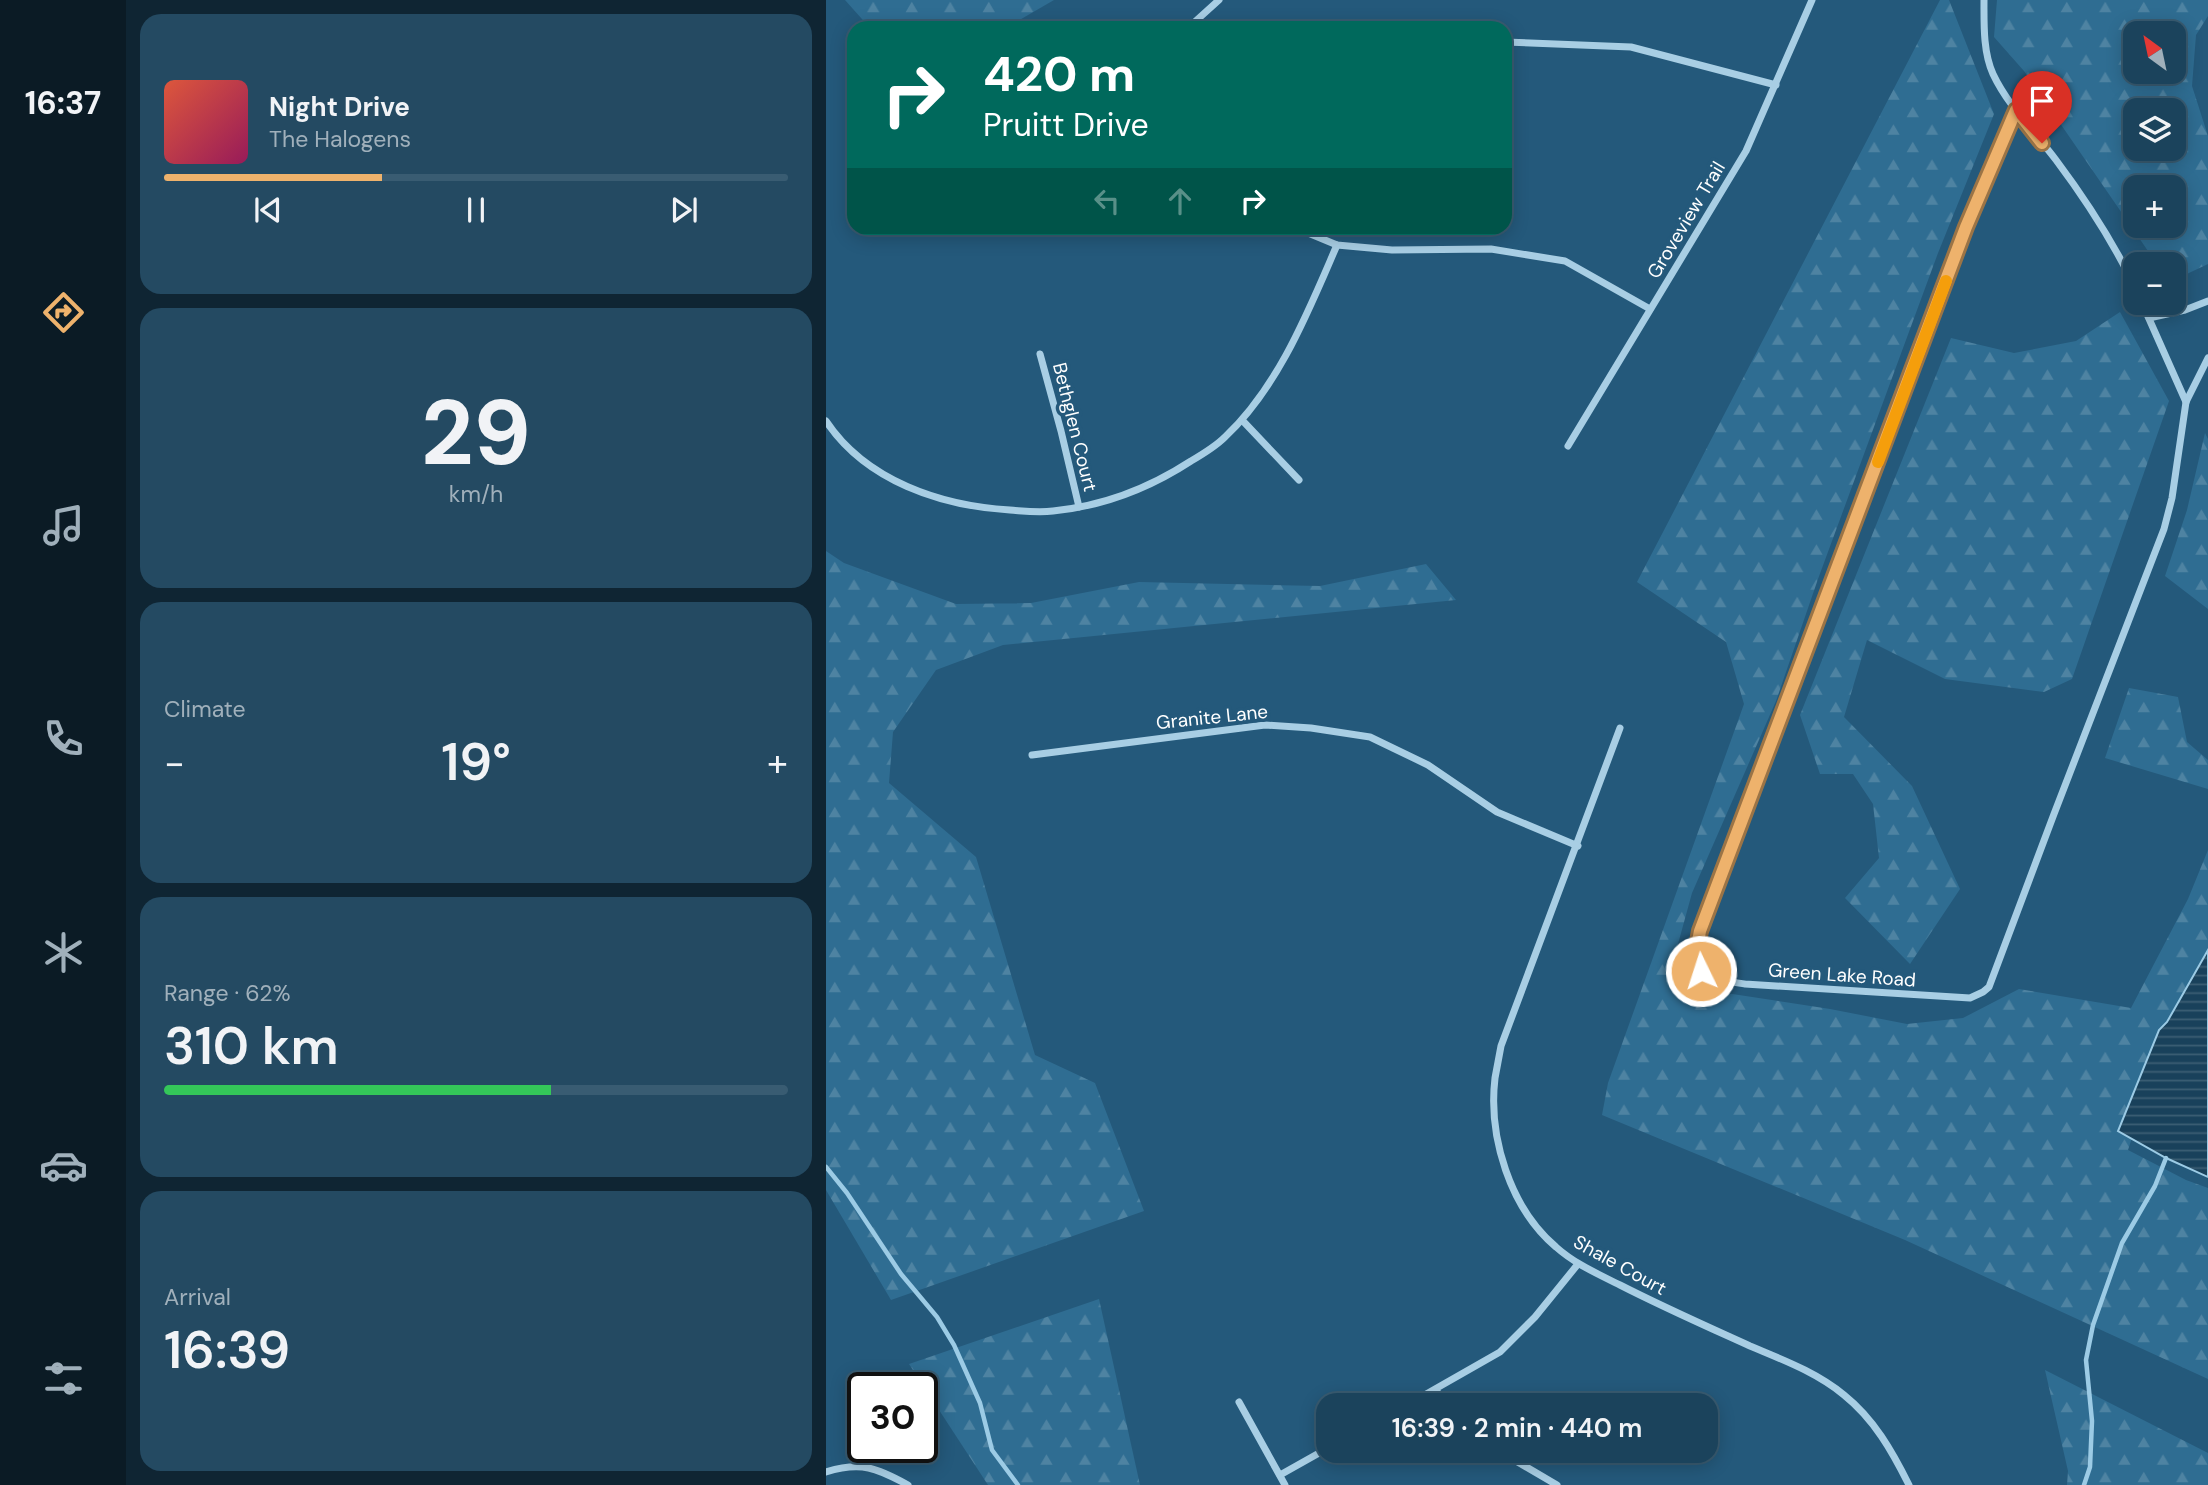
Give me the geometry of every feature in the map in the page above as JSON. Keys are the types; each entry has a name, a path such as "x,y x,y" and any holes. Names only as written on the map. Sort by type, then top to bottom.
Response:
{"street":[{"path":"1196,21 1219,0"},
{"name":"Groveview Trail","path":"1568,446 1746,151 1812,0"},
{"path":"1984,0 1985,38 1992,72 2016,110 2093,212 2123,262"},
{"path":"1512,42 1631,47 1776,85"},
{"name":"Green Lake Road","path":"2016,110 1966,227 1700,931 1695,957 1701,971 1720,981 1745,984 1916,996 1970,998 1989,987 2164,529 2172,498 2186,402 2208,358"},
{"path":"1313,235 1337,245 1392,250 1491,249 1565,261 1650,309"},
{"path":"826,421 853,453 870,467 924,494 954,503 989,509 1037,512 1079,508 1114,500 1168,476 1213,447 1242,420 1279,368 1315,297 1337,245"},
{"path":"2149,318 2208,302"},
{"path":"2148,315 2186,402"},
{"name":"Bethglen Court","path":"1040,354 1079,508"},
{"path":"1242,420 1299,480"},
{"name":"Granite Lane","path":"1032,755 1265,725 1311,728 1370,737 1428,765 1497,812 1578,846"},
{"name":"Shale Court","path":"1620,728 1502,1046 1495,1078 1494,1105 1506,1171 1521,1203 1538,1228 1555,1247 1578,1264 1660,1306 1815,1374 1844,1395 1862,1411 1886,1440 1909,1485"},
{"path":"1430,1393 1500,1352 1535,1317 1578,1264"},
{"path":"1239,1402 1285,1485"},
{"path":"1280,1475 1316,1455"},
{"path":"1519,1463 1557,1485"},
{"path":"826,1472 847,1465 879,1470 908,1485"}],"green space":[{"path":"845,0 1054,0 1018,21 864,21"},
{"path":"1940,0 1949,0 1994,114 1938,253 1776,701 1692,893 1670,973 1693,988 1907,1024 1963,1018 2019,989 2131,1008 2188,899 2208,850 2208,969 2157,1062 2128,1150 2186,1180 2208,1188 2208,1379 1905,1240 1602,1115 1608,1083 1744,704 1726,642 1637,582"},
{"path":"1997,0 2208,0 2208,16 2196,35 2192,86 2208,136 2208,264 2186,274 2186,252 2149,252 2139,238 2186,238 2186,175 2123,175 2123,215 2024,71 1994,37"},
{"path":"2120,312 2169,401 2072,679 2044,692 1945,679 1867,640 1844,717 1912,786 1960,889 1910,964 1845,898 1879,858 1873,804 1853,774 1820,774 1800,715 1951,338 2014,353 2076,341"},
{"path":"2205,433 2208,439 2208,609 2165,576 2187,510"},
{"path":"826,551 844,563 956,604 1031,603 1139,582 1320,586 1426,564 1456,600 1003,645 936,670 893,732 889,783 976,857 1035,1055 1095,1083 1144,1211 891,1300 826,1190"},
{"path":"2129,688 2178,697 2187,742 2208,760 2208,789 2105,758"},
{"path":"1099,1299 1140,1485 988,1485 938,1408 938,1372 914,1372 909,1364"},
{"path":"2045,1370 2208,1453 2208,1485 2067,1485 2068,1471"}],"shaded area":[{"path":"2208,950 2208,1177 2166,1158 2118,1131 2159,1030 2167,1022"}],"waterway":[{"path":"2084,1485 2090,1467 2092,1421 2086,1360 2093,1325 2122,1243 2155,1186 2166,1158"},
{"path":"826,1167 847,1193 901,1274 937,1317 954,1345 980,1403 992,1450 1018,1485"}],"slow traffic":[{"path":"1878,462 1946,281"}],"route":[{"path":"1701,971 1695,957 1700,931 1966,227 2016,110 2042,143"}]}
